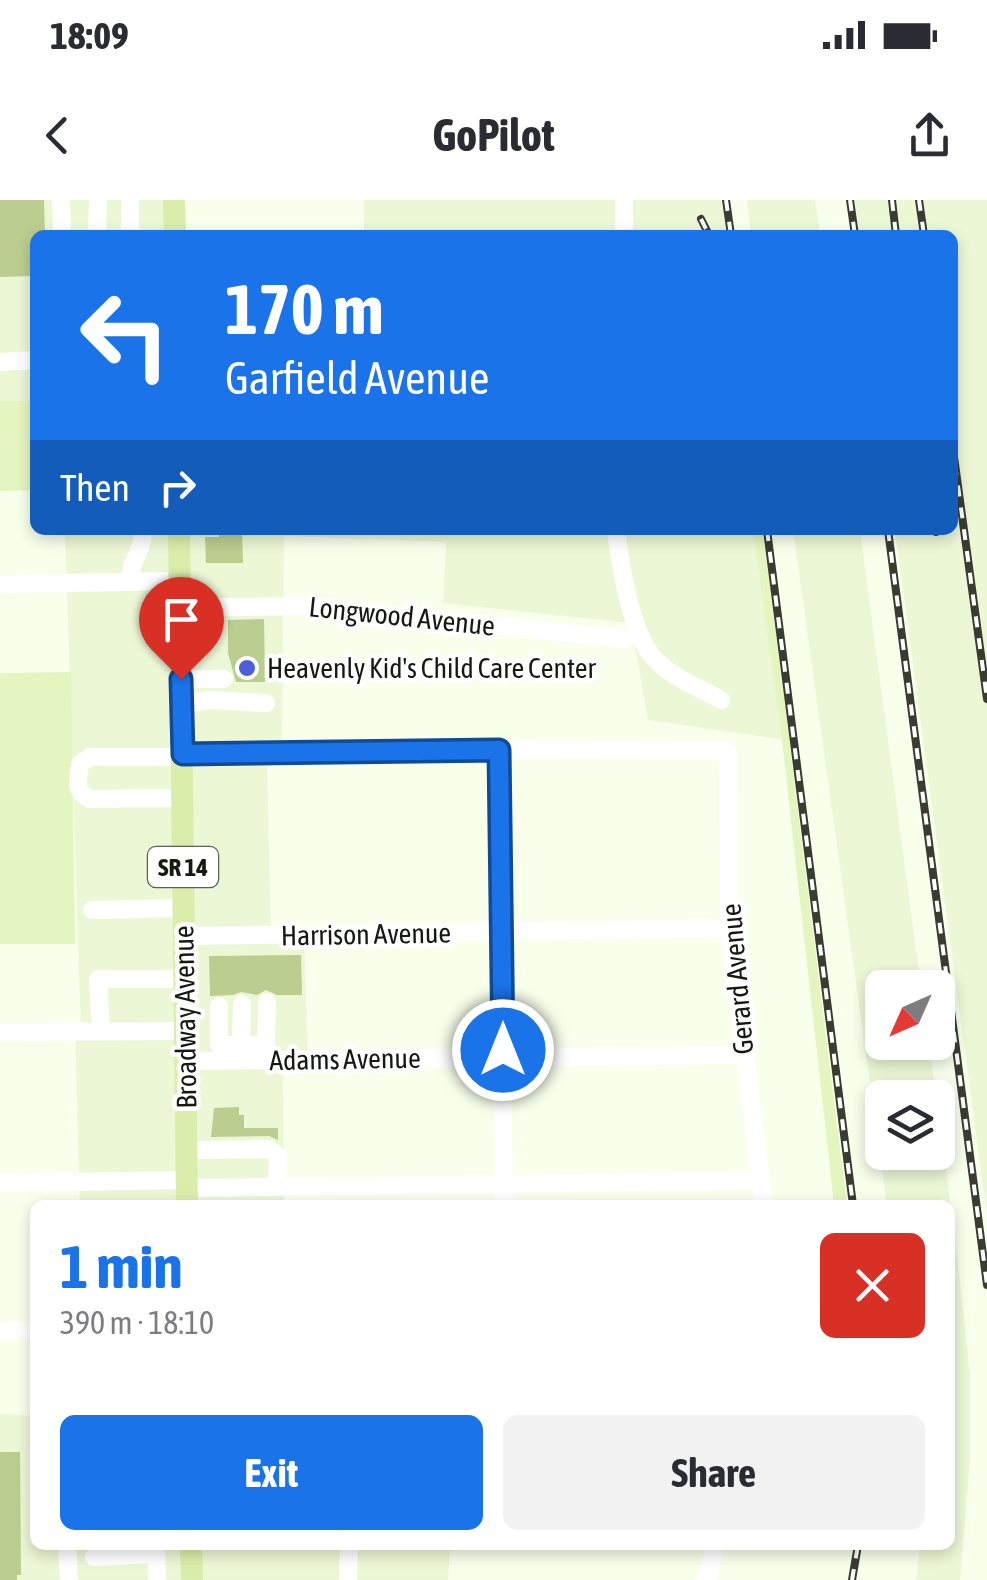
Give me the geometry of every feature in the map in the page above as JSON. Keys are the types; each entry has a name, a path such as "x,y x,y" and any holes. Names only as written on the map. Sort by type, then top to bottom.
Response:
{"main road":[{"path":"174,200 175,230"},
{"name":"Broadway Avenue","path":"178,535 187,1191"},
{"path":"191,1550 192,1580"}],"street":[{"path":"61,200 62,230"},
{"path":"97,230 98,200"},
{"path":"130,200 130,230"},
{"path":"624,200 624,230"},
{"path":"0,362 30,360"},
{"path":"130,582 130,565 144,544 143,535"},
{"path":"617,535 627,595 648,652 668,670 722,700"},
{"path":"0,584 178,581"},
{"name":"Longwood Avenue","path":"179,608 310,606 624,639"},
{"path":"180,640 211,640 210,607"},
{"path":"181,679 224,678"},
{"path":"182,704 206,709 266,703"},
{"path":"183,798 90,800 81,796 77,788 80,764 90,757 499,750 504,1200"},
{"name":"Gerard Avenue","path":"499,750 728,751 729,928 763,1200"},
{"path":"92,910 183,908"},
{"name":"Harrison Avenue","path":"183,936 729,928"},
{"path":"101,1032 98,979 185,980"},
{"path":"219,1006 219,1045 241,1053 266,1045 266,1002"},
{"path":"241,1053 242,1004"},
{"path":"0,1032 186,1031"},
{"name":"Adams Avenue","path":"187,1062 241,1053 503,1057 743,1054"},
{"path":"187,1150 268,1150 278,1156 277,1187"},
{"path":"0,1183 187,1191 761,1181"},
{"path":"0,1331 30,1330"},
{"path":"69,1580 77,1555 156,1550 157,1580"},
{"path":"348,1580 349,1550"},
{"path":"704,1580 714,1550"}],"shaded area":[{"path":"0,200 174,200 175,230 30,230 30,401 0,401"},
{"path":"364,200 726,200 730,230 364,230"},
{"path":"747,200 815,200 819,230 750,230"},
{"path":"850,200 987,200 987,1217 896,535 958,535 958,230 854,230"},
{"path":"0,401 30,401 30,490 0,491"},
{"path":"65,535 768,535 794,741 648,720 631,623 443,603 446,542 284,536 282,752 267,753 271,934 304,935 308,1060 283,1061 284,1200 80,1200 75,1031 81,1031"},
{"path":"754,535 764,535 846,1200 833,1200 782,740"},
{"path":"794,535 861,535 919,970 865,970 865,1047"},
{"path":"71,672 75,944 0,944 0,673"},
{"path":"867,1060 931,1060 934,1080 870,1080"},
{"path":"882,1170 946,1170 950,1200 886,1200"},
{"path":"955,1240 970,1375 970,1461 960,1580 916,1580 919,1550 955,1550"},
{"path":"0,1414 30,1416 30,1550 450,1550 448,1580 0,1580"}],"building":[{"path":"0,200 44,200 45,230 30,230 30,276 0,277"},
{"path":"242,535 243,563 206,563 205,537"},
{"path":"264,619 265,682 236,682 228,653 228,620"},
{"path":"301,955 302,995 277,995 266,990 257,995 241,992 210,996 209,956"},
{"path":"239,1107 239,1115 244,1115 244,1128 278,1128 278,1140 269,1136 211,1137 214,1108"},
{"path":"0,1452 20,1452 21,1575 17,1575 17,1580 0,1580"}],"railway":[{"path":"726,200 730,230"},
{"path":"850,200 854,230"},
{"path":"892,200 895,230"},
{"path":"919,200 923,230"},
{"path":"701,219 706,230"},
{"path":"958,486 987,699"},
{"path":"768,535 852,1200"},
{"path":"889,535 987,1285"},
{"path":"852,1580 857,1550"}],"place":[{"name":"Heavenly Kid's Child Care Center","path":"247,668"}],"route":[{"path":"181,679 183,754 499,750 503,1050"}]}
